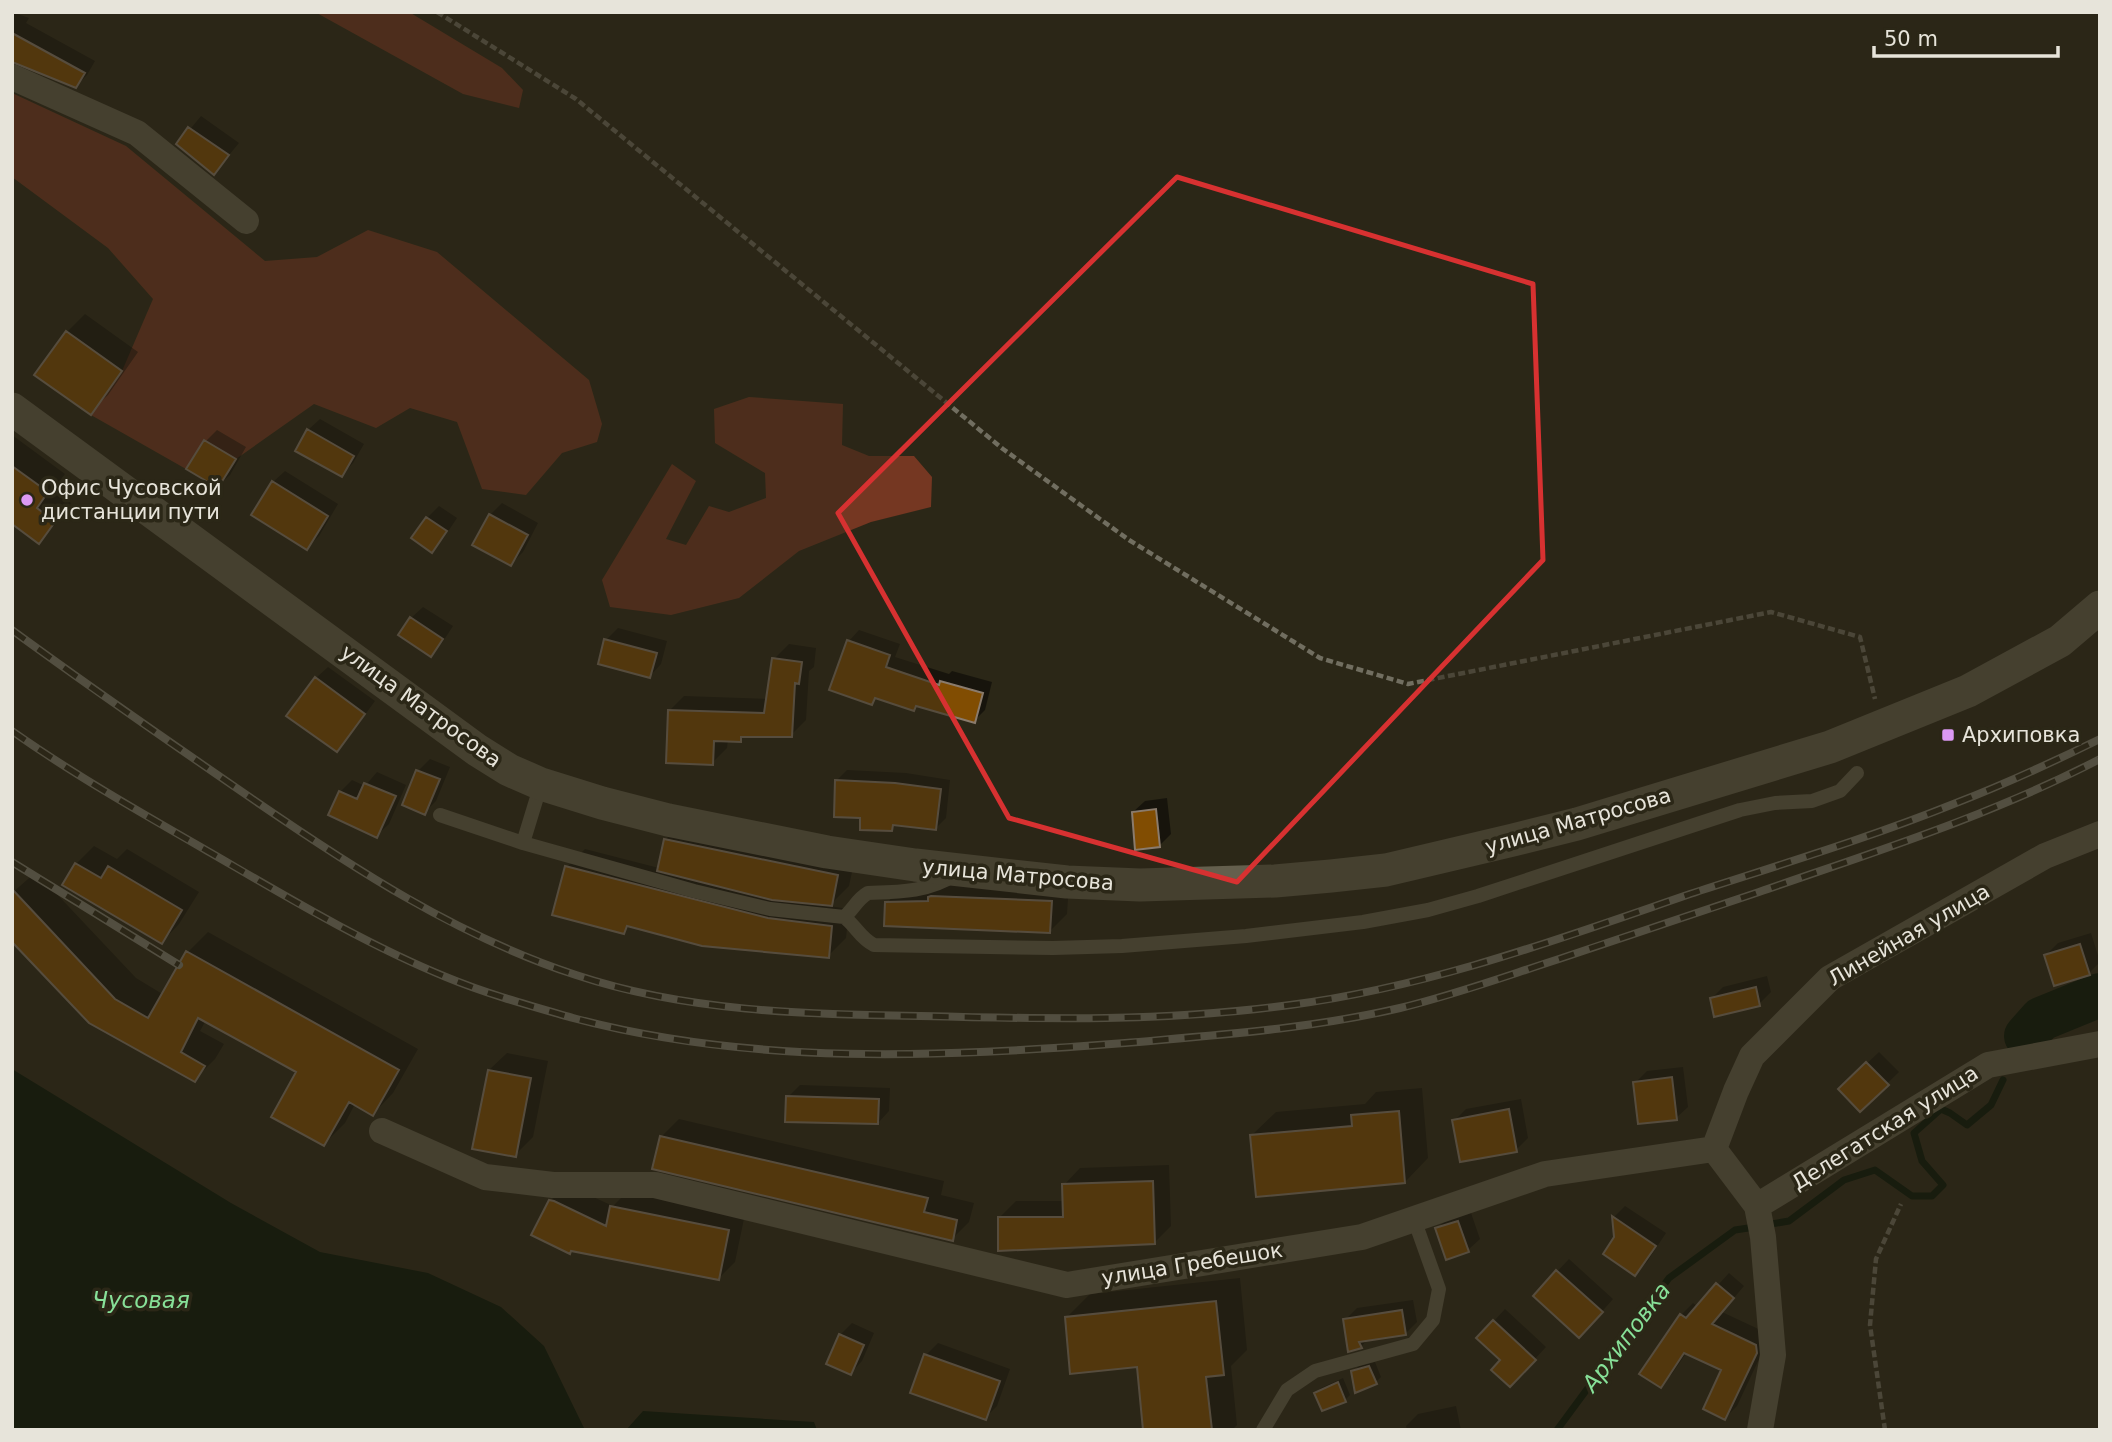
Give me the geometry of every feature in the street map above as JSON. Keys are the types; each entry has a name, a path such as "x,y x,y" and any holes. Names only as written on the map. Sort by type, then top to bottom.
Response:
{"street":[{"path":"12,78 137,133 246,221"},
{"name":"улица Матросова","path":"12,409 477,750 509,770 541,784 602,803 668,820 827,852 959,871 1067,882 1140,885 1275,881 1386,870 1577,824 1830,747 1882,727 1968,691 2038,654 2060,641 2100,607"},
{"name":"Линейная улица","path":"1714,1149 1752,1056 1830,978 2045,856 2100,834"},
{"name":"Делегатская улица","path":"1757,1206 1988,1065 2100,1044"},
{"name":"улица Гребешок","path":"382,1131 485,1177 553,1185 655,1185 1067,1284 1362,1237 1545,1174 1714,1149"},
{"path":"1714,1149 1757,1206 1763,1237 1773,1354 1760,1430"}],"lane":[{"path":"440,815 523,843 694,891 804,914 844,917 865,941 874,945 1053,948 1183,942 1363,922 1428,910 1478,897 1740,810 1775,803 1812,801 1840,791 1857,773"},
{"path":"523,843 541,784"},
{"path":"844,917 852,911 861,897 868,893 920,889 946,880 959,871"},
{"path":"1262,1430 1287,1390 1315,1371 1413,1344 1433,1320 1439,1289 1414,1219"}],"path":[{"path":"437,12 576,99 1014,457 1129,540 1320,658 1408,684 1770,612 1860,636 1882,727"},
{"path":"1885,1430 1870,1325 1876,1259 1900,1204"}],"highlighted area":[{"path":"1177,177 1533,284 1543,560 1237,882 1009,818 838,513"}],"shaded area":[{"path":"315,12 409,12 502,68 523,90 519,108 463,94"},
{"path":"12,93 126,146 265,261 317,257 368,230 437,252 589,380 602,424 597,442 562,453 526,495 482,489 457,422 410,408 376,428 314,404 236,459 204,440 186,469 91,415 122,371 153,299 108,248 12,177"},
{"path":"749,397 843,404 842,445 869,456 914,456 932,477 931,507 871,522 799,551 739,598 671,615 610,607 602,580 672,464 696,481 666,539 686,545 709,506 729,512 766,498 765,473 715,443 714,409"},
{"path":"2100,980 2100,1013 2065,1029 2057,1003"}],"water":[{"name":"Чусовая","path":"12,1069 231,1203 320,1252 428,1273 501,1307 544,1346 585,1430 12,1430"},
{"path":"643,1411 814,1422 817,1430 626,1430"}],"building":[{"path":"12,33 85,73 76,88 12,62"},
{"path":"188,127 229,155 214,175 176,144"},
{"path":"66,331 122,371 91,415 34,375"},
{"path":"307,429 354,456 342,477 295,451"},
{"path":"204,440 236,459 218,488 186,469"},
{"name":"Офис Чусовской дистанции пути","path":"12,466 48,492 37,508 55,522 39,544 12,524"},
{"path":"272,481 328,516 307,550 251,515"},
{"path":"489,514 528,535 511,566 472,545"},
{"path":"426,517 447,531 432,553 411,538"},
{"path":"410,617 443,639 431,657 398,635"},
{"path":"604,639 657,653 650,678 598,664"},
{"path":"847,640 890,655 886,667 939,685 940,681 983,693 975,723 916,706 914,711 875,698 872,705 829,690"},
{"path":"772,658 802,662 799,684 795,683 792,737 741,737 741,742 714,741 713,765 666,763 668,710 764,713"},
{"path":"315,677 365,714 337,752 286,716"},
{"path":"416,770 440,779 425,815 402,805"},
{"path":"835,780 941,789 936,830 893,825 892,831 860,830 860,818 834,817"},
{"path":"364,783 396,796 377,838 328,815 339,791 357,799"},
{"path":"1156,809 1160,847 1135,850 1132,812"},
{"path":"664,839 838,875 832,906 772,900 657,871"},
{"path":"75,863 101,878 108,866 182,910 162,944 62,885"},
{"path":"565,866 768,918 832,926 829,958 702,946 627,926 624,934 552,915"},
{"path":"12,889 115,999 148,1018 186,951 399,1070 373,1116 349,1102 324,1146 271,1117 296,1072 198,1018 181,1052 205,1066 195,1082 89,1023 12,942"},
{"path":"931,896 1052,901 1050,933 884,926 885,902 928,901"},
{"path":"2080,944 2090,975 2054,986 2044,955"},
{"path":"1756,987 1760,1006 1714,1017 1710,998"},
{"path":"1866,1062 1889,1085 1860,1112 1838,1089"},
{"path":"488,1070 531,1078 516,1157 472,1149"},
{"path":"1672,1077 1677,1120 1638,1124 1633,1082"},
{"path":"786,1096 879,1099 878,1124 785,1122"},
{"path":"1509,1109 1517,1152 1460,1162 1452,1120"},
{"path":"1399,1111 1405,1183 1256,1197 1250,1135 1352,1126 1351,1115"},
{"path":"660,1136 928,1198 924,1212 957,1220 953,1241 652,1169"},
{"path":"1153,1181 1155,1244 998,1251 998,1217 1063,1217 1062,1184"},
{"path":"549,1200 606,1226 610,1206 729,1230 719,1280 571,1251 570,1254 531,1235"},
{"path":"1612,1216 1656,1246 1635,1276 1603,1254 1614,1237"},
{"path":"1458,1221 1469,1252 1446,1260 1435,1228"},
{"path":"1556,1270 1603,1312 1579,1338 1533,1296"},
{"path":"1716,1283 1734,1298 1712,1324 1756,1345 1757,1353 1725,1420 1703,1409 1721,1370 1684,1353 1661,1388 1639,1374 1680,1314 1686,1318"},
{"path":"1216,1301 1224,1375 1206,1377 1212,1430 1143,1430 1137,1367 1070,1374 1065,1317"},
{"path":"1402,1310 1406,1335 1359,1342 1362,1348 1348,1352 1343,1319"},
{"path":"1493,1320 1536,1360 1510,1387 1491,1370 1500,1360 1476,1338"},
{"path":"839,1334 864,1345 851,1375 826,1364"},
{"path":"924,1354 1000,1381 986,1420 910,1393"},
{"path":"1369,1366 1377,1384 1355,1393 1351,1371"},
{"path":"1338,1382 1346,1402 1322,1411 1314,1393"}],"waterway":[{"name":"Архиповка","path":"2026,1036 2041,1019 2100,995"},
{"name":"Архиповка","path":"1766,1225 1789,1221 1844,1180 1875,1170 1912,1196 1932,1196 1943,1185 1922,1161 1914,1133 1941,1109 1967,1125 1991,1105 2003,1080"},
{"name":"Архиповка","path":"1557,1430 1669,1278 1735,1230 1755,1227"}],"railway":[{"path":"12,630 289,824 407,898 489,941 576,975 660,997 789,1012 1013,1018 1152,1017 1244,1010 1342,997 1493,960 1857,840 1993,788 2100,739"},
{"path":"12,731 110,794 297,903 386,950 462,983 573,1018 641,1033 709,1044 847,1054 986,1052 1125,1043 1298,1026 1400,1008 1500,979 1889,847 2017,798 2100,759"},
{"path":"12,862 179,965"}],"place":[{"name":"Офис Чусовской дистанции пути","path":"27,500"},
{"name":"Архиповка","path":"1948,735"}]}
